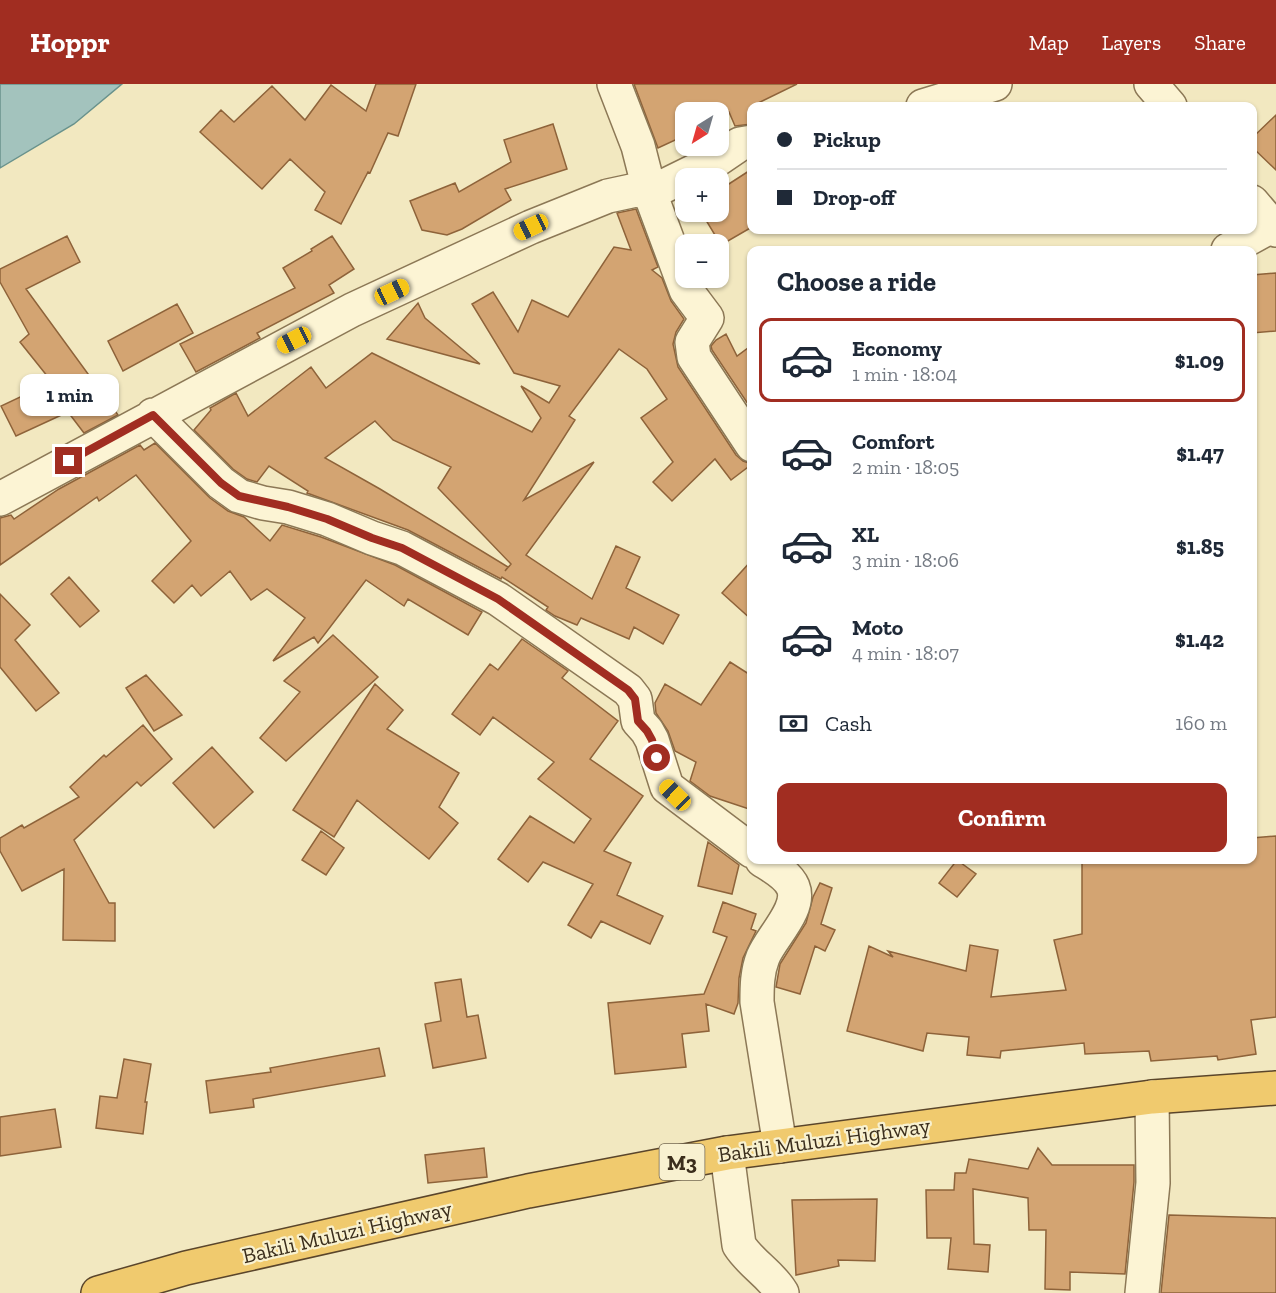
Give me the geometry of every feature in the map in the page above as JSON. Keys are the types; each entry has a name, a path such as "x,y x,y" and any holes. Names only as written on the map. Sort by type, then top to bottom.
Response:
{"highway":[{"name":"Bakili Muluzi Highway","path":"98,1293 178,1280 528,1191 727,1153 1152,1097 1276,1088"}],"street":[{"path":"614,84 638,146 650,193 686,290 707,318 692,342 694,357 747,437"},
{"path":"936,102 994,84"},
{"path":"1151,84 1167,102"},
{"path":"0,499 352,310 531,227 608,196 636,190 650,193 747,143"},
{"path":"1233,246 1248,234"},
{"path":"153,415 221,483 239,496 327,519 402,548 498,599 628,690 635,699 638,721 652,740 667,787 747,847"},
{"path":"767,864 789,880 796,897 792,910 764,955 758,972 757,987 757,1002 780,1146"},
{"path":"1142,1293 1153,1183 1152,1097"},
{"path":"727,1153 739,1245 747,1258 782,1293"}],"water":[{"path":"0,84 122,84 74,124 0,168"}],"building":[{"path":"376,84 416,84 398,136 388,133 370,173 368,172 341,224 315,210 325,192 290,159 262,189 200,132 221,110 234,122 272,86 305,120 331,85 366,111"},
{"path":"634,84 797,84 760,102 747,102 747,125 735,126 729,112 729,102 675,102 675,140 658,148"},
{"path":"1276,115 1276,170 1257,152 1257,133"},
{"path":"553,124 567,169 505,189 511,200 462,229 447,235 422,230 410,201 455,183 459,192 511,162 504,140"},
{"path":"747,172 747,230 729,240 729,234 714,234 707,222 729,222 729,184"},
{"path":"636,209 658,267 652,270 662,278 671,301 684,319 676,332 673,344 678,367 736,455 747,462 747,468 731,480 715,459 672,501 653,482 673,462 641,418 667,399 647,369 619,349 569,416 575,420 524,500 594,462 526,555 592,599 616,546 640,557 626,588 679,615 663,644 634,627 629,639 581,618 577,625 555,616 546,610 548,607 502,577 501,579 408,530 307,493 308,491 269,466 257,482 247,479 233,469 194,430 211,410 210,408 236,393 248,416 311,367 326,388 372,353 532,432 541,418 521,386 549,403 560,386 514,373 472,304 493,292 518,332 532,300 568,317 614,247 631,250 617,213","holes":["375,421 393,440 451,467 438,488 511,564 505,571 508,567 325,458"]},
{"path":"67,236 80,262 26,289 118,415 84,433 68,412 16,436 1,406 52,382 20,342 29,334 0,282 0,269"},
{"path":"332,236 354,269 329,285 334,293 257,333 260,338 196,372 180,344 295,288 283,268"},
{"path":"1276,273 1276,331 1257,333 1257,275"},
{"path":"418,303 425,318 480,364 387,339"},
{"path":"177,304 193,333 123,371 108,341"},
{"path":"726,334 737,356 747,349 747,402 712,350 711,346"},
{"path":"155,443 210,498 228,511 244,517 270,541 282,525 321,537 395,565 482,612 468,635 408,599 404,606 366,580 318,643 314,637 273,661 305,618 267,589 251,600 230,571 201,596 192,585 174,603 152,581 191,541 136,475 99,501 97,497 0,565 0,518 11,515 14,519 59,489 140,445 144,450"},
{"path":"747,566 747,616 722,593"},
{"path":"69,577 99,611 80,627 51,594"},
{"path":"0,594 30,625 15,640 59,693 36,711 0,667"},
{"path":"333,635 378,677 286,761 260,738 300,692 284,681"},
{"path":"522,639 568,671 562,678 618,721 590,759 643,796 604,851 631,863 617,895 663,916 650,944 601,921 591,938 568,925 593,884 543,862 528,882 498,859 530,816 574,843 591,819 538,779 554,762 493,717 480,735 452,714 490,664 498,670"},
{"path":"730,662 747,673 747,808 710,796 690,781 696,762 675,751 668,731 656,713 655,703 665,684 701,705"},
{"path":"146,675 182,715 154,731 126,688"},
{"path":"375,684 403,710 387,729 459,773 439,807 458,823 429,859 357,800 334,837 293,810"},
{"path":"143,725 172,759 141,786 137,782 74,840 109,903 115,903 115,941 63,940 64,869 22,891 0,851 0,838 22,825 24,828 79,797 70,787 104,755 106,757"},
{"path":"212,747 253,792 214,828 173,783"},
{"path":"321,831 344,848 326,875 302,860"},
{"path":"1276,836 1276,1017 1251,1020 1256,1054 1218,1060 1217,1056 1151,1061 1149,1051 1085,1054 1084,1043 1001,1051 1000,1058 967,1055 969,1037 927,1033 923,1051 847,1031 869,946 893,957 888,951 966,971 970,945 998,950 991,997 1066,990 1054,940 1082,934 1082,864 1257,864 1257,838"},
{"path":"708,842 739,865 732,894 698,886"},
{"path":"954,864 962,864 976,874 957,897 939,883"},
{"path":"820,883 832,888 821,924 835,930 825,951 815,946 800,994 776,987 780,964 806,923 813,897"},
{"path":"723,902 756,914 751,929 756,931 743,958 738,1003 734,1014 706,1004 709,1031 682,1034 686,1067 615,1074 608,1003 704,994 727,937 713,932"},
{"path":"461,979 467,1017 478,1015 486,1058 433,1068 425,1024 441,1021 435,983"},
{"path":"379,1048 385,1076 253,1099 254,1107 210,1113 206,1081 271,1072 270,1068"},
{"path":"124,1059 151,1064 143,1134 96,1128 100,1096 117,1098"},
{"path":"55,1109 61,1147 0,1156 0,1117"},
{"path":"484,1148 487,1177 428,1183 425,1155"},
{"path":"1038,1148 1052,1165 1134,1165 1125,1274 1070,1272 1070,1290 1045,1289 1046,1230 1029,1230 1028,1198 973,1189 974,1244 990,1245 988,1272 948,1269 951,1238 927,1238 926,1190 954,1190 955,1173 966,1173 969,1159 1028,1169"},
{"path":"877,1199 875,1261 838,1260 839,1266 796,1275 792,1200"},
{"path":"1169,1215 1276,1218 1276,1293 1161,1293"}],"route":[{"path":"69,461 153,415 221,483 239,496 327,519 402,548 498,599 628,690 635,699 638,721 652,740 657,758"}]}
